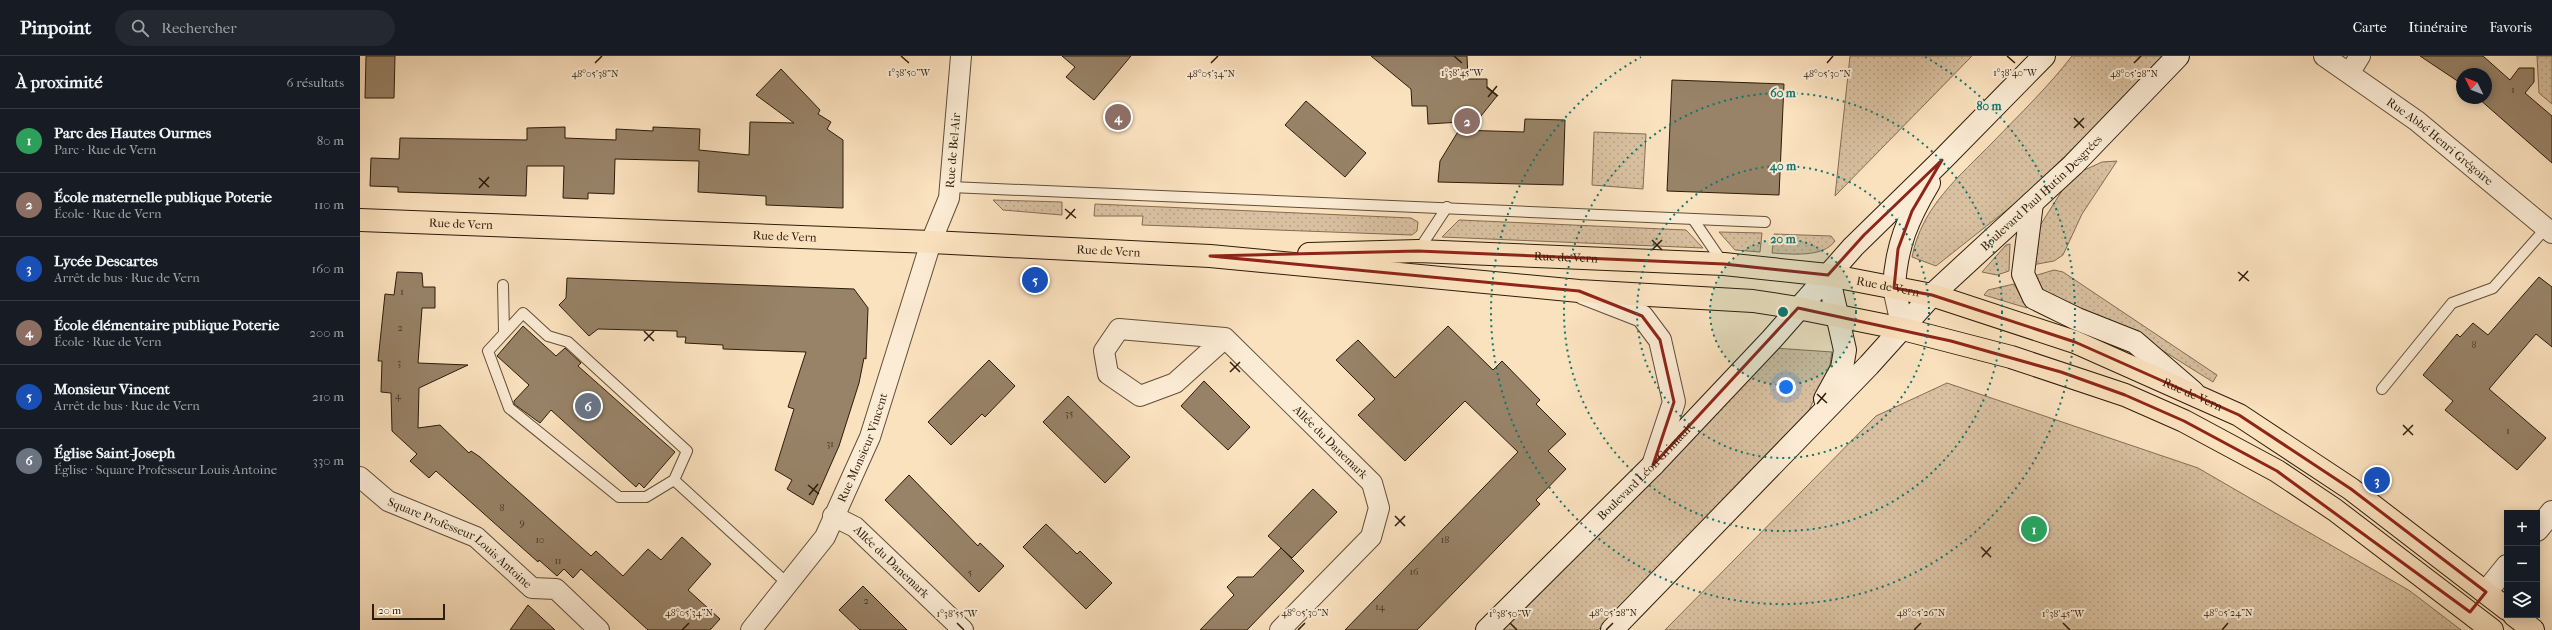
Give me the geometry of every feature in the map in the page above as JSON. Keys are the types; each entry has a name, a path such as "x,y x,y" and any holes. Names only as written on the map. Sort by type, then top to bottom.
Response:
{"main road":[{"path":"1798,308 1864,235 1942,160 2044,56"},
{"name":"Boulevard Paul Hutin-Desgrées","path":"1903,329 1932,295 2078,160 2178,56"},
{"path":"1612,630 1903,329 1894,288 1898,250 1912,211 1942,160"},
{"path":"2032,203 2023,274 2034,298 2077,319 2135,342 2196,394"},
{"name":"Rue de Vern","path":"360,220 931,242 1210,256 1579,291 1753,301 1798,308 1903,329 2011,357 2111,390 2223,440 2277,471 2335,510 2492,630"},
{"name":"Rue de Vern","path":"1210,256 1418,251 1724,264 1828,275 1932,295 2075,342 2196,394 2238,415 2293,449 2351,489 2504,607"},
{"path":"1809,426 1842,368 1845,350 1828,275"},
{"path":"1579,291 1642,316 1660,340 1674,402 1653,465"},
{"name":"Boulevard Léon Grimault","path":"1487,630 1653,465 1798,308"},
{"path":"2540,526 2552,512"},
{"path":"2470,612 2504,570"},
{"path":"2518,618 2533,630"}],"street":[{"name":"Rue de Bel-Air","path":"931,242 949,198 951,186 961,56"},
{"name":"Rue Abbé Henri Grégoire","path":"2324,56 2355,64 2417,121 2549,230"},
{"name":"Rue Monsieur Vincent","path":"751,630 825,537 833,516 870,437 931,242"},
{"path":"1119,329 1225,338 1175,383 1140,396 1108,374 1104,351 1119,329"},
{"name":"Allée du Danemark","path":"1225,338 1372,483 1379,508 1371,538 1280,630"},
{"name":"Square Professeur Louis Antoine","path":"360,477 388,501 476,536 532,588 556,589 599,630"},
{"name":"Allée du Danemark","path":"833,516 855,527 963,630"}],"lane":[{"path":"951,186 990,190 1447,206 1765,222"},
{"path":"1418,251 1447,206"},
{"path":"1693,218 1724,264"},
{"path":"2382,389 2452,303 2493,288 2549,230"},
{"path":"503,285 504,333"},
{"path":"523,313 548,336 568,342 591,361 687,451 674,480 646,497 619,497 509,408 488,351 523,313"},
{"path":"674,480 788,584"}],"highlighted area":[{"path":"1942,160 1912,211 1898,249 1894,288 1932,295 2075,342 2239,415 2351,489 2486,592 2470,612 2277,471 2184,421 2125,395 2061,372 1951,341 1798,308 1653,465 1674,402 1660,340 1642,316 1579,291 1210,256 1418,251 1724,264 1828,275 1864,235"}],"shaded area":[{"path":"1850,56 1972,56 1835,196"},
{"path":"2072,56 2166,56 2027,194 1936,266 1912,257 1924,222 1933,207 1955,180 2034,100"},
{"path":"2537,56 2552,56 2552,104 2539,93"},
{"path":"1594,132 1646,134 1643,189 1592,185"},
{"path":"2117,161 2082,214 2063,255 2054,261 2032,265 2036,232 2063,189 2080,172 2102,162"},
{"path":"993,200 1062,202 1062,215 1003,210"},
{"path":"1095,204 1411,218 1418,222 1417,231 1412,235 1142,225 1143,216 1094,216"},
{"path":"1459,220 1686,230 1703,248 1442,237"},
{"path":"1719,232 1762,233 1760,252 1735,250"},
{"path":"1774,234 1831,236 1835,241 1830,246 1815,253 1772,253"},
{"path":"2010,244 2009,271 1997,275 1982,272 2006,245"},
{"path":"2054,270 2063,272 2217,375 2213,382 2149,342 2047,296 2034,276"},
{"path":"2014,284 2027,308 1984,295 1988,290"},
{"path":"1774,348 1832,352 1830,365 1806,417 1598,630 1494,630"},
{"path":"1947,383 2198,468 2410,591 2461,630 1665,630 1876,416"}],"building":[{"path":"366,56 395,56 394,98 365,98"},
{"path":"1062,56 1131,56 1094,100 1066,77 1075,67"},
{"path":"1371,56 1467,56 1468,79 1487,79 1487,88 1497,96 1477,121 1428,124 1427,106 1412,106 1411,89"},
{"path":"2420,56 2483,56 2510,80 2519,68 2534,68 2534,82 2525,93 2552,116 2552,163 2485,104 2492,104 2492,68 2456,68 2456,80"},
{"path":"781,69 820,110 818,114 831,122 827,129 843,140 843,208 766,205 766,196 698,192 699,161 615,159 614,194 588,193 588,199 563,198 564,166 527,166 526,196 398,192 398,187 370,186 371,158 399,159 400,138 527,140 527,128 565,127 565,138 616,140 616,129 653,131 653,127 700,129 699,150 749,155 750,122 794,123 756,95"},
{"path":"1672,80 1784,84 1779,195 1667,191"},
{"path":"1306,101 1366,153 1345,177 1285,125"},
{"path":"1525,119 1565,120 1563,185 1438,182 1440,161 1459,130 1524,132"},
{"path":"397,272 422,273 423,287 435,287 435,308 422,308 418,363 468,365 419,388 418,428 440,425 469,453 471,451 480,457 591,556 596,551 623,576 648,549 661,560 682,537 711,564 688,590 720,619 710,630 648,630 581,569 573,578 564,569 557,576 539,560 538,562 436,471 429,478 410,461 417,454 392,431 391,393 381,392 382,361 378,361 385,294 394,295"},
{"path":"2539,277 2552,287 2552,347 2536,334 2489,389 2546,438 2517,470 2445,410 2453,401 2423,375 2457,334 2460,337 2473,323 2488,335"},
{"path":"567,278 854,289 868,308 866,359 864,358 859,383 839,446 813,505 787,489 792,480 775,470 794,409 788,407 806,352 723,349 723,345 685,343 686,337 677,337 677,331 598,329 589,336 559,305 566,298"},
{"path":"523,326 556,356 565,348 581,363 578,366 675,452 644,488 639,483 636,487 551,410 540,423 514,404 514,401 529,385 497,356"},
{"path":"1448,326 1493,370 1502,361 1540,400 1536,404 1566,434 1548,451 1566,469 1536,500 1540,504 1417,630 1345,630 1518,452 1465,401 1405,461 1358,415 1375,399 1336,360 1358,340 1395,378"},
{"path":"989,360 1015,386 985,417 982,414 951,445 928,422"},
{"path":"1204,381 1250,427 1228,450 1181,406"},
{"path":"1068,396 1130,457 1105,483 1043,422"},
{"path":"909,475 978,546 980,543 1004,566 979,592 885,500"},
{"path":"1313,489 1337,512 1292,558 1268,536"},
{"path":"1046,524 1077,554 1080,551 1112,583 1086,609 1023,547"},
{"path":"1281,548 1304,571 1247,630 1200,630 1234,595 1227,587 1237,577 1253,577"},
{"path":"863,586 907,630 860,630 839,610"},
{"path":"528,605 555,630 510,630"}],"place":[{"name":"École élémentaire publique Poterie","path":"1118,117"},
{"name":"École maternelle publique Poterie","path":"1467,121"},
{"name":"Monsieur Vincent","path":"1035,280"},
{"name":"Église Saint-Joseph","path":"588,406"},
{"name":"Lycée Descartes","path":"2377,480"},
{"name":"Parc des Hautes Ourmes","path":"2034,529"}]}
